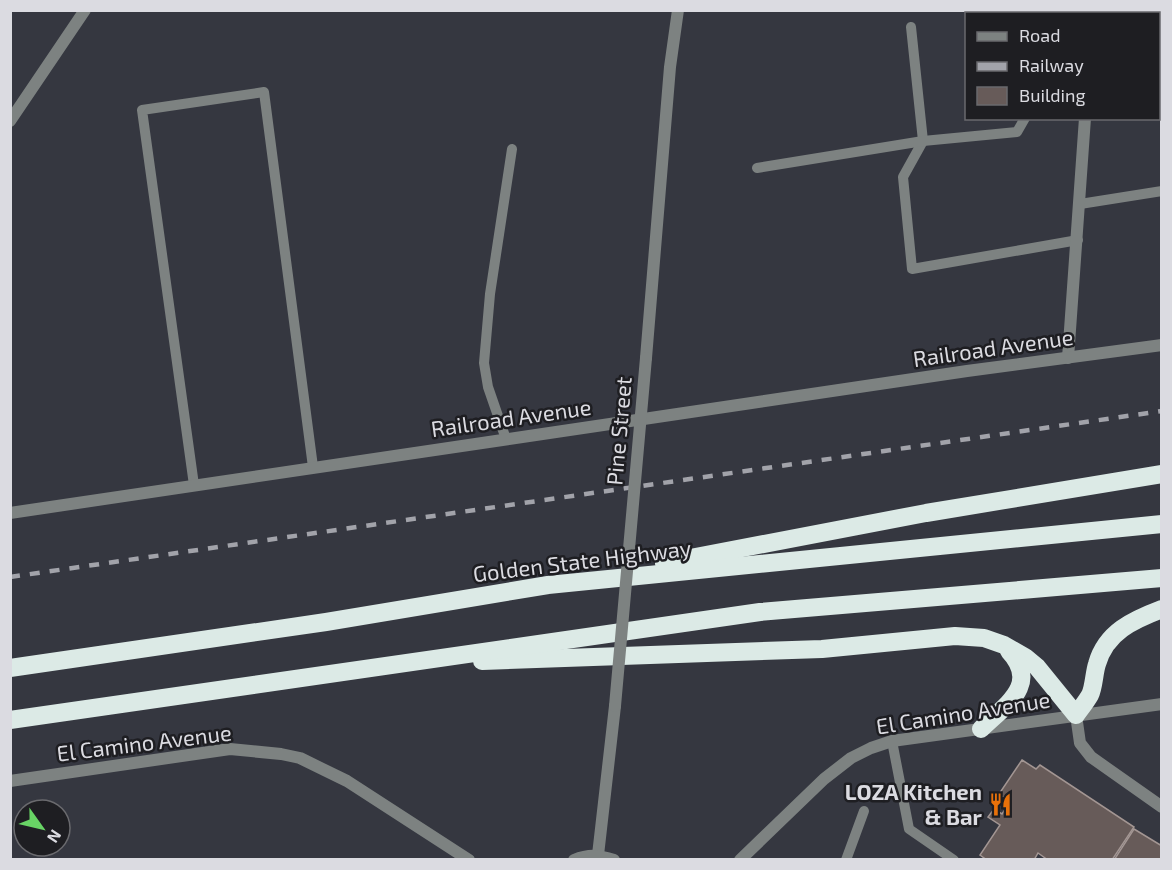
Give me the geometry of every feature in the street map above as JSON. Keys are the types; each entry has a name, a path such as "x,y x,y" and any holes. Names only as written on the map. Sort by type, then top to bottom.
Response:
{"highway":[{"path":"548,585 926,513 1161,474"},
{"name":"Golden State Highway","path":"10,668 326,622 548,585 1161,524"},
{"path":"10,720 759,612 1161,578"},
{"path":"387,664 822,649 955,636 984,638 1004,645 1037,667 1076,715 1091,694 1097,662 1104,644 1116,631 1161,609"},
{"path":"981,729 1012,700 1021,686 1022,670 1016,658 1004,645"}],"street":[{"path":"10,121 85,10"},
{"name":"Pine Street","path":"598,855 615,706 670,67 678,10"},
{"path":"1068,358 1085,120"},
{"name":"Railroad Avenue","path":"10,513 955,372 1161,345"},
{"name":"El Camino Avenue","path":"740,860 824,779 871,748 892,741 1161,704"},
{"path":"1076,715 1080,743 1091,757 1161,807"},
{"name":"El Camino Avenue","path":"10,781 230,749 281,754 300,758 331,772 469,860"},
{"path":"574,860 587,855 598,855 614,860"}],"lane":[{"path":"911,27 923,141 903,177 912,268 1077,240"},
{"path":"194,485 142,110 264,92 313,468"},
{"path":"757,168 923,141 1017,132 1024,120"},
{"path":"506,439 488,387 484,363 490,294 512,149"},
{"path":"1080,204 1161,191"},
{"path":"892,741 909,829 954,860"},
{"path":"846,860 864,811"}],"building":[{"path":"1022,760 1036,769 1040,765 1134,827 1112,860 1048,860 1038,853 1034,860 987,860 980,855 1000,825 988,817 994,809 1002,814 1010,802 999,794"},
{"path":"1134,829 1162,846 1162,860 1114,860"}],"railway":[{"path":"10,577 1162,411"}],"place":[{"name":"LOZA Kitchen & Bar","path":"1000,804"}]}
